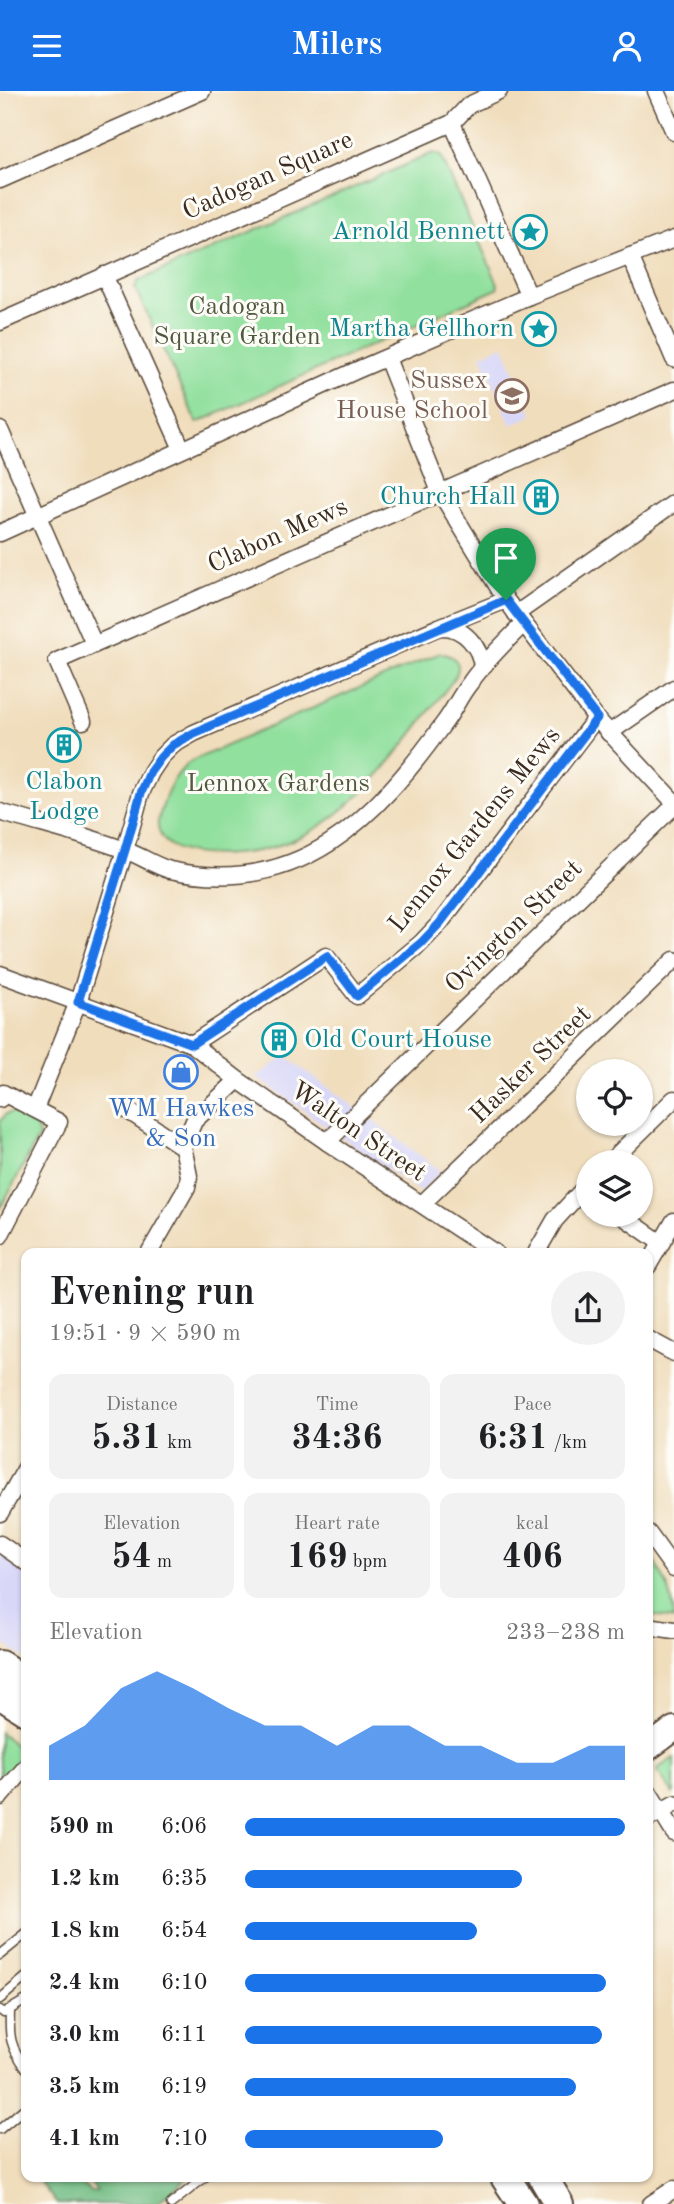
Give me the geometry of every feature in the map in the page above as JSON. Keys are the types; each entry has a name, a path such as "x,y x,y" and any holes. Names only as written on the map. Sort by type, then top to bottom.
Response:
{"highway":[{"path":"6,1677 21,1702"},
{"path":"508,2182 523,2204"},
{"path":"546,2182 559,2204"}],"main road":[{"path":"653,1744 674,1729"}],"street":[{"path":"0,180 202,91"},
{"name":"Cadogan Square","path":"0,322 452,123 466,98 499,91"},
{"path":"656,91 674,132"},
{"path":"452,123 529,296"},
{"path":"0,533 182,449 529,296 674,239"},
{"path":"630,256 674,359"},
{"path":"104,275 182,449"},
{"path":"387,358 440,492 506,600 609,733 674,804"},
{"name":"Clabon Mews","path":"83,722 57,661 674,390"},
{"path":"0,430 94,644"},
{"path":"0,812 125,850 167,869 199,875 235,876 278,867 319,851 353,828 378,805 445,722 470,682 519,619 674,503"},
{"path":"35,1109 78,1002 141,793 150,772 173,745 194,733 506,600"},
{"path":"439,627 456,629 470,640 479,653 482,668"},
{"path":"609,733 674,688"},
{"name":"Lennox Gardens Mews","path":"192,1044 327,956 357,996 421,943 440,923 597,718"},
{"name":"Ovington Street","path":"327,1142 674,804"},
{"name":"Hasker Street","path":"422,1204 674,960"},
{"name":"Walton Street","path":"0,974 192,1044 238,1080 327,1142 488,1248"},
{"path":"152,1248 187,1187 189,1176 183,1147 194,1121 238,1080"},
{"path":"0,1236 59,1122 1,1092"},
{"path":"622,1150 674,1099"},
{"path":"127,1111 183,1147"},
{"path":"539,1248 555,1220 576,1198"},
{"path":"653,1257 674,1221"},
{"path":"638,1227 661,1243"},
{"path":"653,1342 674,1353"},
{"path":"0,1513 21,1477"},
{"path":"653,1540 674,1569"},
{"path":"0,1544 21,1559"},
{"path":"653,1627 674,1630"},
{"path":"0,1797 21,1773"},
{"path":"661,1812 674,1833"},
{"path":"651,2204 674,2189"}],"lane":[{"path":"0,1955 21,1938"},
{"path":"0,1999 21,1981"},
{"path":"0,2010 5,2013 21,2003"},
{"path":"10,2011 9,2037 14,2052 21,2061"},
{"path":"0,2129 21,2111"},
{"path":"171,2204 199,2182"}],"shaded area":[{"name":"Sussex House School","path":"503,345 533,415 511,425 481,355"},
{"path":"285,1056 441,1171 420,1192 256,1077"},
{"path":"0,1551 21,1566 21,1656 0,1641"}],"green space":[{"name":"Cadogan Square Garden","path":"433,153 441,156 498,284 497,289 197,423 135,288 138,281"},
{"name":"Lennox Gardens","path":"440,653 452,657 457,663 455,677 387,765 350,803 330,819 286,843 236,854 186,852 172,846 163,838 158,823 165,798 177,775 191,761"},
{"path":"14,1112 36,1126 39,1136 0,1209 0,1122 6,1114"},
{"path":"653,1560 666,1584 674,1619 653,1615"},
{"path":"0,1732 21,1750 21,1757 0,1783"},
{"path":"674,1758 674,1793 673,1794 658,1771"},
{"path":"40,2182 83,2182 82,2185 91,2192 97,2191 90,2182 182,2182 156,2204 57,2204"}],"place":[{"name":"Arnold Bennett","path":"530,232"},
{"name":"Martha Gellhorn","path":"539,329"},
{"name":"Sussex House School","path":"512,396"},
{"name":"Church Hall","path":"541,497"},
{"name":"Clabon Lodge","path":"64,745"},
{"name":"Old Court House","path":"279,1040"},
{"name":"WM Hawkes & Son","path":"181,1072"}],"route":[{"path":"506,600 597,718 440,923 421,943 357,996 327,956 192,1044 78,1002 141,793 150,772 173,745 194,733 506,600"}]}
